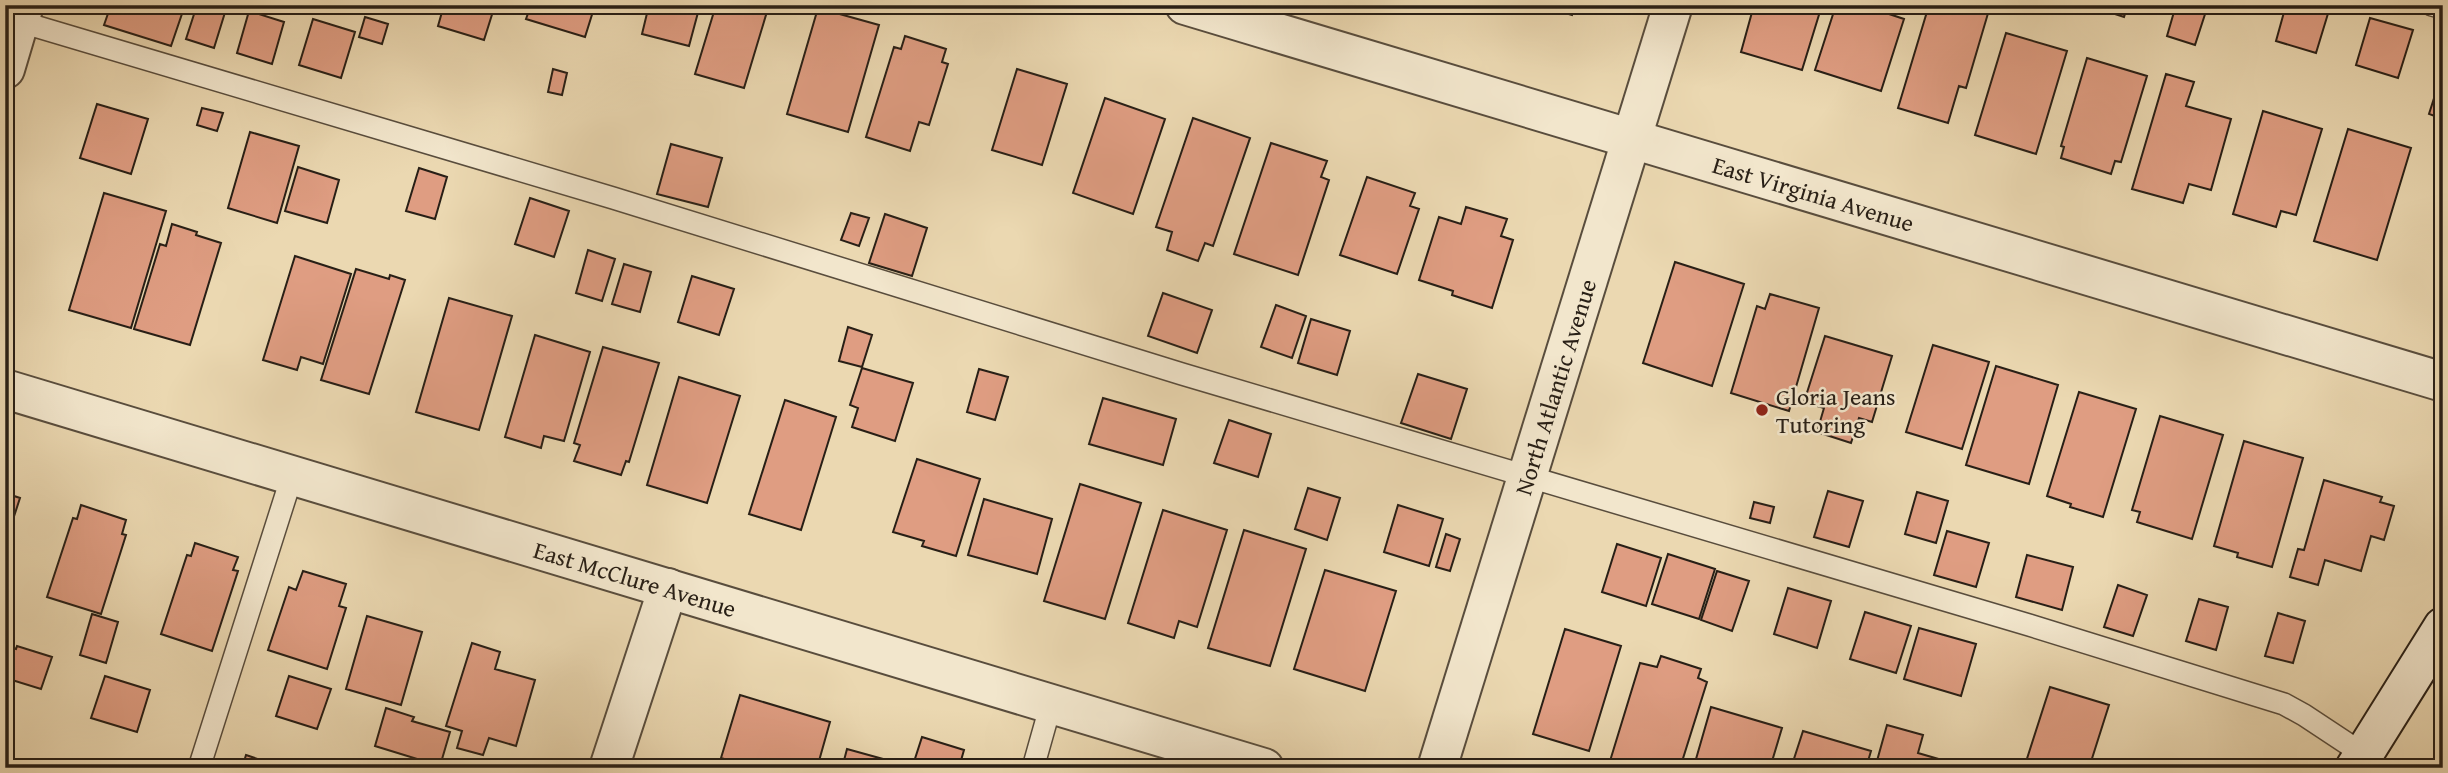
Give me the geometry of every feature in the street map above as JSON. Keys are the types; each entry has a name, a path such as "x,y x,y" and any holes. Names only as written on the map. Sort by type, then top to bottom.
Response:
{"street":[{"name":"East Virginia Avenue","path":"1185,5 2443,382"},
{"name":"North Atlantic Avenue","path":"1437,768 1673,5"},
{"path":"5,69 16,15"},
{"name":"East McClure Avenue","path":"5,389 1265,768"},
{"path":"609,768 668,588"},
{"path":"2359,761 2443,627"}],"lane":[{"path":"2432,5 2443,8"},
{"path":"16,15 1169,370 2029,625 2284,704 2304,715 2359,761"},
{"path":"199,768 292,476"},
{"path":"1033,768 1051,704"}],"building":[{"path":"111,5 185,5 171,46 104,25"},
{"path":"197,5 227,6 214,48 186,39"},
{"path":"444,5 495,5 484,40 438,26"},
{"path":"531,5 595,5 585,37 526,19"},
{"path":"649,5 700,5 689,46 642,34"},
{"path":"716,5 769,5 744,88 695,74"},
{"path":"1538,5 1575,5 1572,15"},
{"path":"1754,5 1822,5 1802,70 1741,52"},
{"path":"1836,5 1862,5 1904,19 1881,91 1815,70"},
{"path":"1929,5 1952,12 1954,5 1974,5 1989,10 1966,88 1959,86 1948,123 1898,108"},
{"path":"2128,5 2124,17 2093,7"},
{"path":"2176,5 2208,5 2195,45 2167,36"},
{"path":"2286,5 2330,7 2316,53 2276,41"},
{"path":"818,8 879,25 848,132 787,114"},
{"path":"249,11 284,22 272,64 237,53"},
{"path":"365,17 388,24 382,44 359,37"},
{"path":"2370,18 2413,30 2398,78 2356,65"},
{"path":"313,19 355,32 341,78 299,65"},
{"path":"2006,33 2067,51 2036,154 1975,135"},
{"path":"905,36 946,49 942,62 948,64 929,125 919,122 910,151 866,137 894,47 901,49"},
{"path":"2087,58 2147,76 2121,162 2115,161 2111,174 2061,158 2064,147 2061,146"},
{"path":"553,69 567,73 562,95 548,92"},
{"path":"1017,69 1067,84 1042,165 992,150"},
{"path":"2443,70 2443,119 2429,114"},
{"path":"2166,74 2194,82 2186,106 2231,119 2211,190 2189,184 2183,203 2132,189"},
{"path":"1105,98 1165,119 1133,214 1073,193"},
{"path":"97,104 148,119 131,174 80,158"},
{"path":"202,108 223,113 217,131 197,125"},
{"path":"2263,111 2322,129 2296,215 2281,211 2276,227 2233,214"},
{"path":"1193,118 1250,138 1213,246 1205,243 1198,261 1167,250 1172,232 1156,227"},
{"path":"2348,129 2411,148 2377,260 2314,241"},
{"path":"250,132 299,146 277,223 228,208"},
{"path":"1271,143 1327,161 1321,177 1329,180 1298,275 1234,254"},
{"path":"671,144 722,158 708,207 657,194"},
{"path":"298,167 339,180 327,223 285,211"},
{"path":"419,168 447,177 435,219 406,211"},
{"path":"1367,177 1415,193 1410,206 1419,209 1397,274 1340,255"},
{"path":"104,193 166,211 131,328 69,310"},
{"path":"530,198 569,211 554,257 515,244"},
{"path":"1466,207 1507,219 1501,236 1513,240 1492,308 1452,295 1453,291 1419,280 1439,217 1461,224"},
{"path":"851,213 869,218 859,246 841,240"},
{"path":"885,214 927,228 912,276 869,263"},
{"path":"172,224 221,243 190,345 134,329 160,244 166,246"},
{"path":"588,250 615,259 602,301 576,293"},
{"path":"295,256 351,274 323,364 301,357 297,370 263,360"},
{"path":"1675,262 1744,284 1712,386 1643,363"},
{"path":"624,264 651,272 640,312 612,304"},
{"path":"356,269 389,279 390,275 405,280 369,394 321,380"},
{"path":"692,276 734,289 719,335 678,322"},
{"path":"1163,293 1212,310 1197,353 1148,336"},
{"path":"1770,294 1819,308 1789,411 1731,393 1757,306 1765,309"},
{"path":"449,298 512,316 479,430 416,412"},
{"path":"1276,305 1306,316 1292,358 1261,347"},
{"path":"1311,319 1350,331 1337,375 1298,363"},
{"path":"848,327 872,335 862,367 839,361"},
{"path":"535,335 590,352 564,441 544,436 541,448 505,437"},
{"path":"1825,336 1892,356 1872,422 1859,418 1851,443 1817,432 1824,408 1804,402"},
{"path":"1933,345 1989,362 1962,449 1906,432"},
{"path":"603,347 659,363 629,462 626,461 621,475 574,461 580,445 574,443"},
{"path":"1996,366 2058,385 2029,484 1966,465"},
{"path":"862,368 913,383 895,441 852,427 858,408 850,405"},
{"path":"979,369 1008,377 995,420 967,412"},
{"path":"1418,374 1467,389 1451,439 1401,423"},
{"path":"679,377 740,396 707,503 647,485"},
{"path":"2079,392 2136,409 2103,517 2070,507 2071,504 2047,496"},
{"path":"1103,398 1176,419 1163,465 1089,444"},
{"path":"785,400 836,417 801,530 749,514"},
{"path":"2160,416 2223,435 2192,539 2137,522 2140,512 2132,510"},
{"path":"1229,420 1271,434 1258,477 1214,463"},
{"path":"2244,441 2303,458 2272,567 2237,557 2238,553 2214,546"},
{"path":"917,459 980,479 956,556 922,546 924,541 893,532"},
{"path":"2324,480 2382,497 2380,502 2394,506 2384,540 2371,536 2361,571 2325,560 2318,585 2290,577 2298,549 2304,550"},
{"path":"1080,484 1141,503 1105,619 1044,601"},
{"path":"1308,488 1340,498 1327,540 1295,529"},
{"path":"1828,491 1863,501 1849,547 1814,537"},
{"path":"1917,492 1948,501 1936,543 1905,534"},
{"path":"5,493 20,498 5,544"},
{"path":"984,499 1052,519 1037,574 968,555"},
{"path":"1754,502 1774,507 1770,523 1750,518"},
{"path":"81,505 126,520 122,534 126,535 101,614 47,597 73,518 77,519"},
{"path":"1398,505 1443,519 1429,566 1384,552"},
{"path":"1163,510 1227,530 1197,627 1179,621 1174,638 1128,623"},
{"path":"1244,530 1306,549 1270,666 1208,648"},
{"path":"1947,531 1989,543 1976,587 1934,575"},
{"path":"1446,534 1460,539 1450,571 1436,567"},
{"path":"195,543 238,557 233,570 238,571 212,651 161,634 187,555 191,556"},
{"path":"1617,544 1661,558 1646,606 1602,592"},
{"path":"1668,554 1715,569 1699,619 1652,604"},
{"path":"2027,555 2073,567 2062,610 2016,597"},
{"path":"1325,570 1396,591 1365,691 1294,669"},
{"path":"303,571 346,584 339,606 346,608 327,669 268,650 289,587 296,590"},
{"path":"1717,571 1749,581 1732,631 1701,620"},
{"path":"2118,585 2147,595 2133,636 2104,627"},
{"path":"1788,588 1831,601 1817,648 1774,634"},
{"path":"2199,599 2228,607 2216,650 2186,641"},
{"path":"1865,612 1911,626 1896,673 1850,659"},
{"path":"2278,613 2305,621 2293,663 2265,656"},
{"path":"92,614 118,622 106,663 80,655"},
{"path":"367,616 422,632 401,705 346,689"},
{"path":"1919,628 1976,644 1961,696 1904,679"},
{"path":"1565,629 1621,646 1589,751 1533,734"},
{"path":"472,643 500,652 495,669 535,680 516,746 489,738 483,755 457,748 462,731 446,726"},
{"path":"5,646 16,649 17,646 52,657 41,689 12,680 5,698"},
{"path":"1661,656 1701,669 1698,678 1707,682 1680,768 1633,768 1610,761 1640,663 1657,667"},
{"path":"105,676 150,690 137,732 91,718"},
{"path":"289,676 331,689 317,729 276,716"},
{"path":"2050,687 2109,705 2089,768 2024,768"},
{"path":"740,695 830,722 817,768 753,768 721,758"},
{"path":"1711,707 1782,728 1770,768 1694,766"},
{"path":"386,708 414,717 412,721 450,732 440,766 375,746"},
{"path":"1887,725 1923,735 1918,753 1942,760 1940,768 1875,768"},
{"path":"1803,731 1871,751 1866,768 1791,768"},
{"path":"922,737 964,750 960,764 972,768 912,768"},
{"path":"847,749 894,762 893,768 842,768"},
{"path":"246,755 284,768 242,768"}],"place":[{"name":"Gloria Jeans Tutoring","path":"1762,410"}]}
